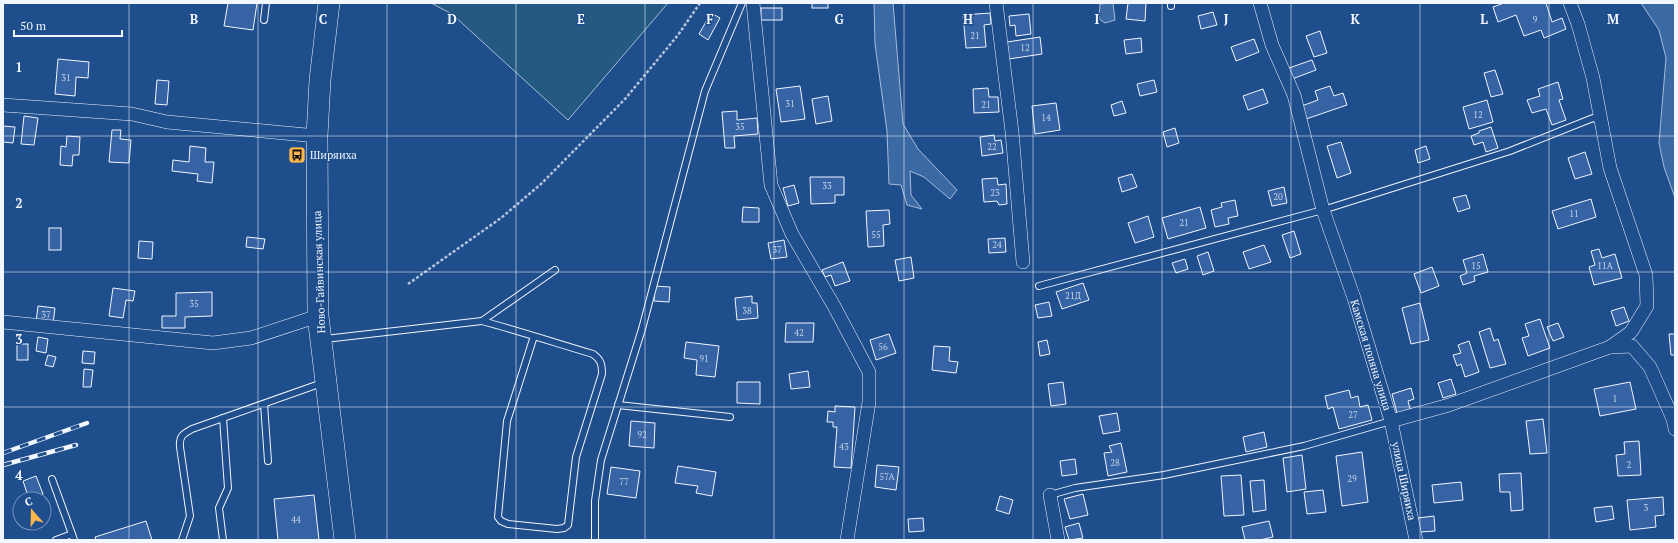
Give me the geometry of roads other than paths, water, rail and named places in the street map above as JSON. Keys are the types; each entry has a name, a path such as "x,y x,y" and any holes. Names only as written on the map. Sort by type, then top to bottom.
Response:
{"main road":[{"name":"Ново-Гайвинская улица","path":"329,3 320,80 317,136 318,316 345,540"}],"street":[{"path":"753,3 772,184 792,234 834,306 869,372 869,402 847,540"},
{"path":"996,3 1012,132 1023,262"},
{"name":"Камская поляна улица","path":"1260,3 1272,45 1294,95 1323,210 1354,298 1391,421 1448,405 1610,347 1632,346 1650,367 1673,419 1675,430"},
{"path":"1570,3 1578,24 1593,78 1610,168 1646,275 1647,306 1631,332 1610,347"},
{"path":"3,105 132,114 167,122 317,136"},
{"path":"3,322 213,343 251,338 318,316"},
{"name":"улица Ширяиха","path":"1391,421 1416,540"},
{"path":"1050,495 1058,540"}],"lane":[{"path":"264,20 266,3"},
{"path":"595,540 595,501 601,460 642,328 705,91 742,3"},
{"path":"1039,286 1323,210 1510,151 1593,118 1600,120"},
{"path":"482,321 555,270"},
{"path":"321,339 482,321 534,336 592,354 599,359 602,365 602,374 576,457 568,525 564,528 557,529 508,524 501,521 498,517 507,421 534,336"},
{"path":"182,540 190,516 179,440 182,434 192,429 326,382"},
{"path":"264,404 268,461"},
{"path":"618,405 730,417"},
{"path":"223,418 228,488 219,508 223,540"},
{"path":"1050,495 1075,488 1164,474 1304,446 1391,421"},
{"path":"52,479 73,537 56,540"}],"railway":[{"path":"3,453 87,423"},
{"path":"3,465 76,445"}],"place":[{"name":"Ширяиха","path":"297,155"}]}
